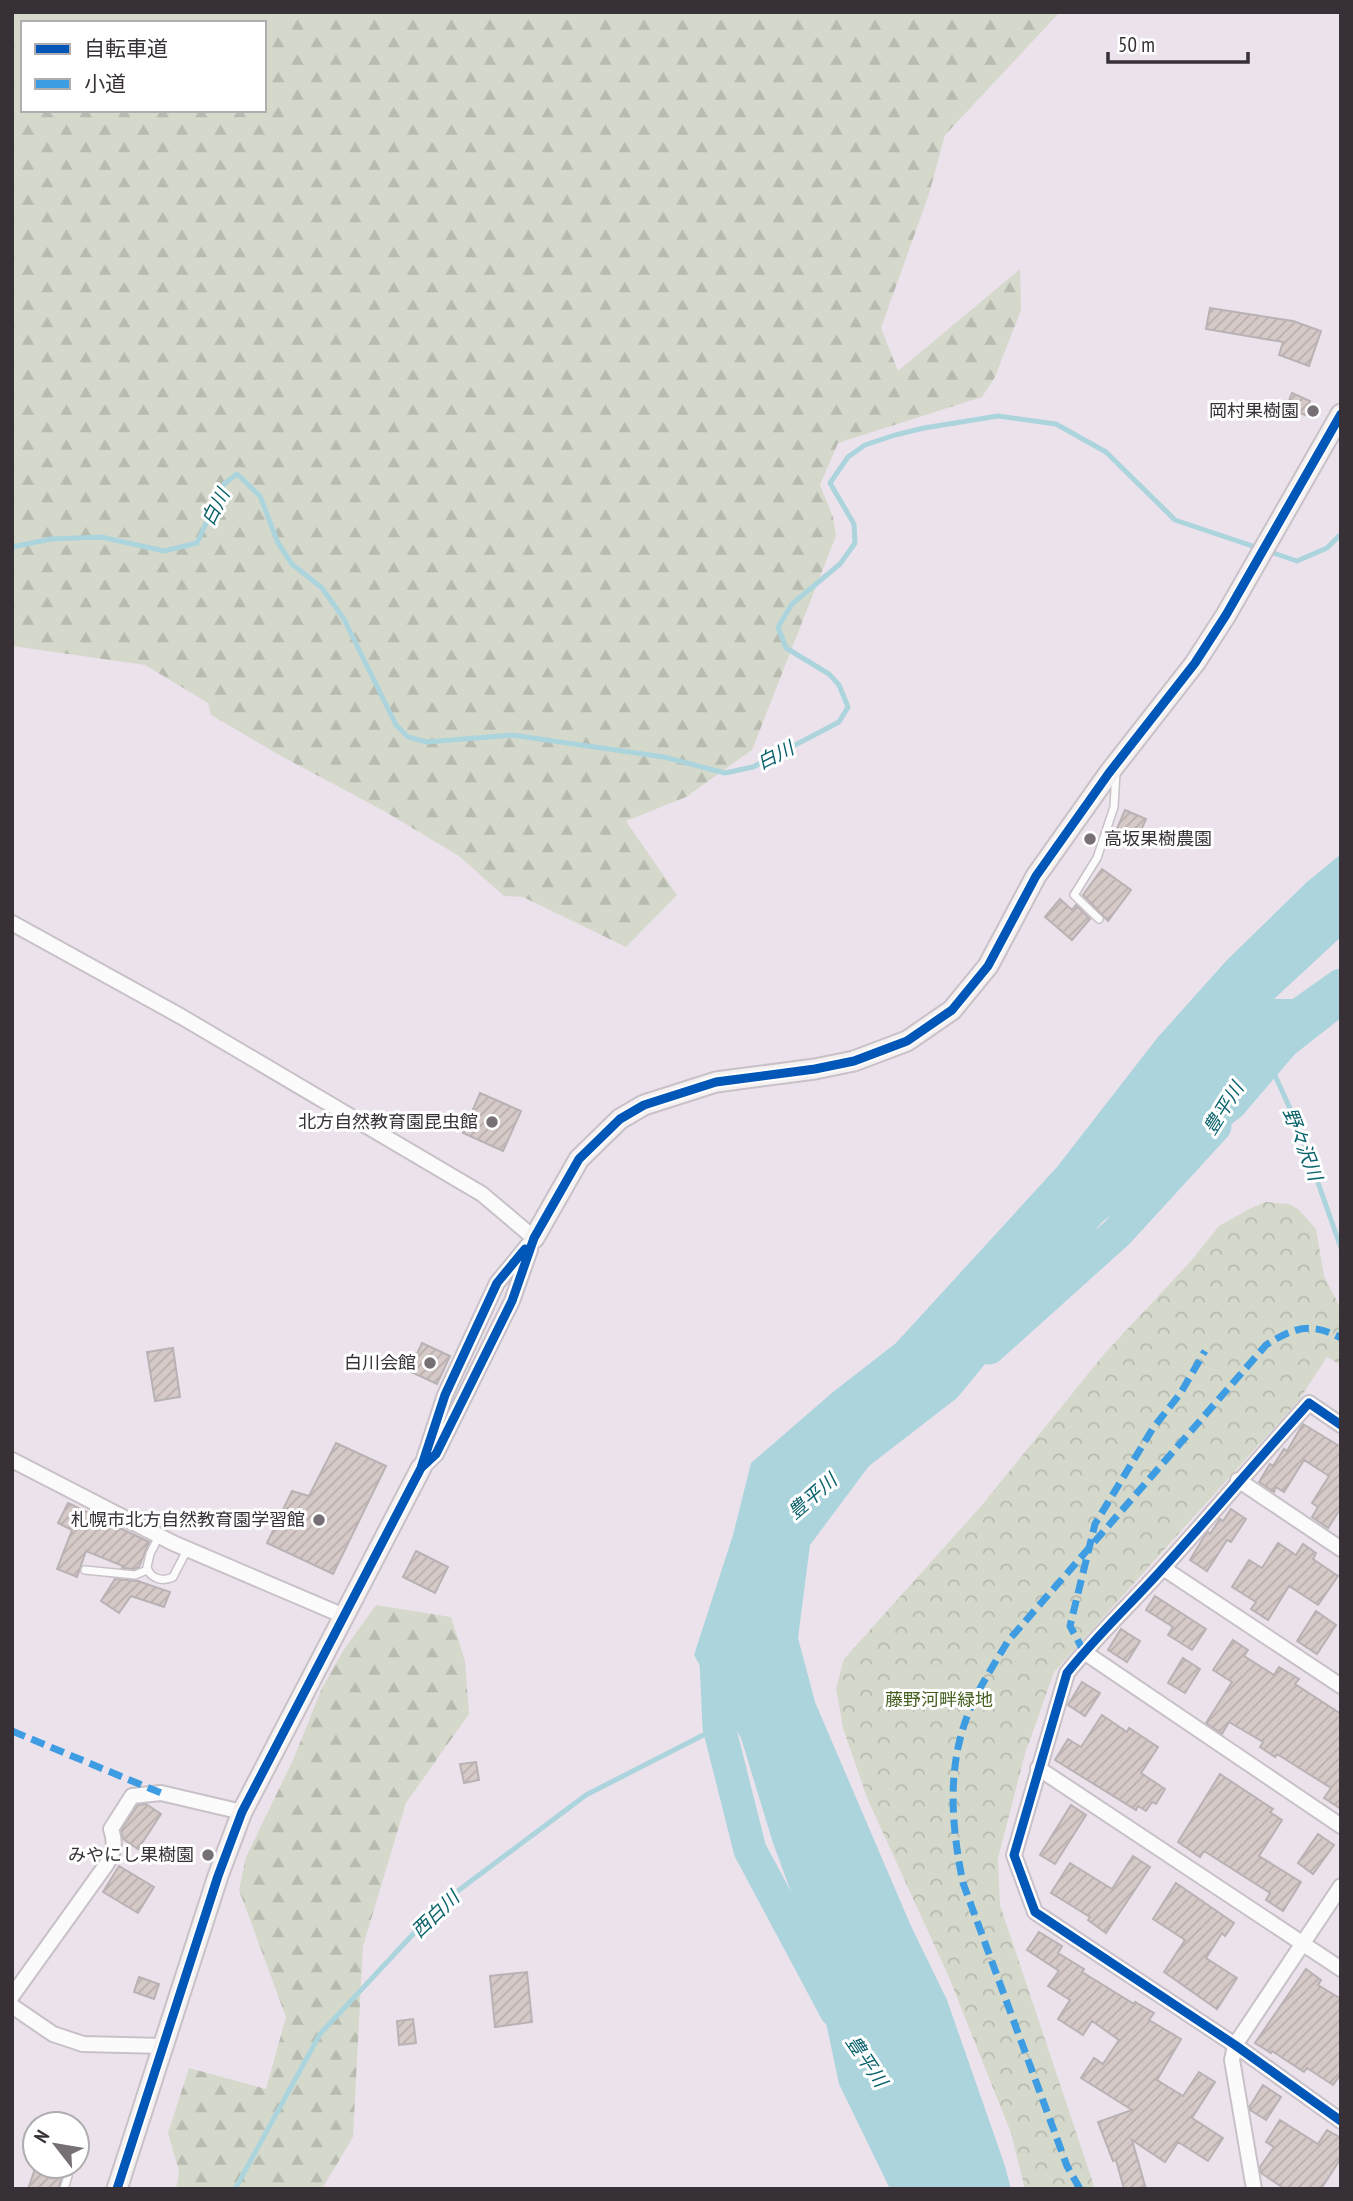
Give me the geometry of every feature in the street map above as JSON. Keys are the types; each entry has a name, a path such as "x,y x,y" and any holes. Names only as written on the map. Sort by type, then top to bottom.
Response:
{"street":[{"path":"117,2189 218,1876 242,1812 421,1468 445,1395 497,1283 534,1238 579,1159 621,1119 644,1105 716,1082 854,1061 907,1041 952,1010 988,966 1036,876 1116,764 1195,663 1226,615 1341,414"},
{"path":"12,923 182,1017 482,1194 534,1238"},
{"path":"421,1468 436,1454 512,1301 534,1238"},
{"path":"1341,1425 1309,1403 1067,1673 1014,1855 1035,1912 1235,2045 1341,2121"},
{"path":"12,1461 159,1536 344,1616"},
{"path":"1238,1480 1341,1549"},
{"path":"1163,1568 1341,1686"},
{"path":"1084,1652 1341,1826"},
{"path":"1038,1768 1341,1969"},
{"path":"12,1996 114,1852 115,1840 111,1829 132,1796 161,1793 242,1812"},
{"path":"1254,2189 1232,2060 1235,2045 1341,1886"},
{"path":"12,2006 53,2034 83,2044 163,2046"}],"lane":[{"path":"1099,919 1074,895 1097,858 1114,807 1116,764"},
{"path":"147,1570 150,1554 159,1536"},
{"path":"147,1570 163,1580 173,1577 187,1549"},
{"path":"85,1570 135,1575 147,1570"}],"green space":[{"path":"12,12 1060,12 945,135 929,194 881,328 898,371 1020,269 1021,310 995,377 982,397 838,443 820,485 833,517 836,536 752,750 686,797 626,821 677,895 626,947 523,897 504,896 459,856 211,715 208,703 145,665 12,646"},
{"name":"藤野河畔緑地","path":"1265,1202 1289,1204 1298,1209 1316,1229 1324,1276 1341,1309 1341,1365 1327,1357 1299,1400 1054,1672 1025,1754 998,1858 1000,1905 1095,2189 1025,2189 1011,2133 948,1975 867,1798 843,1728 836,1688 844,1659 982,1505 1105,1353 1190,1262 1219,1226"},
{"path":"376,1605 451,1617 465,1661 469,1714 406,1803 363,1946 353,2137 322,2189 176,2189 179,2171 168,2133 189,2068 266,2089 286,2017 239,1890 246,1857 293,1760 322,1688 343,1651"}],"water":[{"path":"1341,854 1341,937 1274,999 1341,999 1341,1018 1295,1054 1242,1116 1102,1222 957,1398 869,1466 810,1545 798,1638 815,1702 911,1926 947,2000 1011,2189 890,2189 839,2084 808,1938 773,1843 741,1738 694,1655 733,1535 751,1463 833,1392 896,1343 1057,1167 1158,1037 1227,960 1307,882"}],"building":[{"path":"1210,308 1293,321 1321,331 1309,366 1279,355 1283,342 1206,329"},
{"path":"1292,393 1310,401 1305,415 1286,408"},
{"path":"1125,810 1146,819 1134,847 1113,838"},
{"path":"1102,869 1131,890 1108,921 1083,895"},
{"path":"1060,899 1072,910 1076,905 1090,919 1072,940 1045,917"},
{"name":"北方自然教育園昆虫館","path":"480,1093 521,1111 503,1151 463,1133"},
{"name":"白川会館","path":"422,1343 450,1356 437,1384 409,1371"},
{"path":"173,1348 180,1397 155,1401 147,1352"},
{"path":"1303,1424 1341,1447 1341,1508 1328,1528 1312,1517 1318,1507 1312,1503 1329,1476 1304,1460 1284,1492 1276,1487 1274,1492 1259,1482 1270,1464 1273,1466 1284,1449 1287,1451"},
{"name":"札幌市北方自然教育園学習館","path":"336,1443 386,1466 333,1574 267,1543 292,1491 309,1496"},
{"path":"68,1503 149,1542 139,1567 122,1568 123,1566 86,1551 77,1577 57,1569 72,1530 58,1523"},
{"path":"1231,1509 1246,1519 1231,1542 1227,1540 1207,1571 1190,1560 1205,1535 1208,1532 1210,1534 1220,1519 1223,1521"},
{"path":"1278,1543 1296,1555 1303,1544 1316,1553 1313,1559 1338,1576 1318,1605 1289,1586 1268,1620 1251,1609 1256,1602 1232,1587 1249,1560 1262,1568"},
{"path":"416,1551 448,1567 435,1593 403,1577"},
{"path":"115,1579 138,1581 170,1592 164,1607 131,1596 119,1613 101,1601"},
{"path":"1155,1596 1206,1629 1192,1650 1168,1635 1173,1627 1146,1610"},
{"path":"1316,1611 1336,1625 1317,1654 1297,1641"},
{"path":"1121,1629 1140,1641 1127,1662 1108,1650"},
{"path":"1233,1640 1248,1650 1244,1656 1274,1675 1279,1667 1299,1679 1295,1684 1341,1714 1341,1809 1324,1798 1331,1788 1277,1754 1275,1757 1260,1747 1263,1742 1229,1722 1222,1734 1206,1723 1232,1682 1213,1670"},
{"path":"1183,1658 1200,1669 1185,1693 1168,1683"},
{"path":"1082,1682 1100,1693 1085,1716 1068,1705"},
{"path":"1102,1715 1127,1732 1129,1728 1158,1747 1141,1773 1165,1789 1156,1804 1152,1802 1146,1811 1138,1806 1136,1810 1055,1760 1068,1739 1081,1747"},
{"path":"476,1762 479,1780 464,1783 460,1764"},
{"path":"1220,1774 1273,1809 1270,1812 1282,1820 1259,1856 1301,1882 1283,1911 1266,1900 1270,1893 1204,1851 1200,1857 1178,1842"},
{"path":"146,1804 161,1814 138,1849 123,1839 121,1830 138,1805"},
{"path":"1071,1805 1086,1815 1055,1864 1040,1855"},
{"path":"1318,1834 1334,1845 1313,1874 1298,1863"},
{"path":"1133,1856 1150,1867 1106,1933 1088,1920 1090,1917 1051,1893 1070,1863 1112,1889"},
{"path":"119,1866 154,1887 138,1913 103,1892"},
{"path":"1176,1883 1234,1923 1225,1936 1222,1933 1206,1958 1237,1978 1217,2009 1164,1972 1185,1940 1153,1919"},
{"path":"1039,1932 1062,1946 1058,1953 1084,1969 1082,1972 1154,2013 1149,2020 1181,2039 1157,2080 1183,2096 1199,2072 1215,2082 1192,2118 1223,2138 1208,2161 1178,2142 1165,2162 1132,2140 1146,2189 1124,2189 1116,2160 1113,2161 1098,2122 1132,2110 1081,2078 1094,2058 1103,2064 1119,2040 1092,2021 1083,2035 1058,2019 1070,2000 1048,1986 1059,1971 1027,1950"},
{"path":"1306,1969 1321,1980 1318,1985 1341,1999 1341,2074 1333,2085 1307,2068 1304,2072 1255,2043"},
{"path":"527,1972 532,2022 495,2027 490,1976"},
{"path":"139,1977 159,1984 154,1999 134,1992"},
{"path":"413,2019 416,2043 399,2045 397,2021"},
{"path":"1263,2085 1281,2097 1266,2120 1250,2110"},
{"path":"1280,2120 1318,2144 1327,2130 1341,2138 1341,2158 1321,2189 1285,2189 1261,2173 1260,2167 1274,2147 1266,2142"},
{"path":"31,2180 61,2180 58,2189 28,2189"}],"waterway":[{"name":"白川","path":"12,547 51,539 101,537 164,551 197,543 224,484 237,474 260,496 278,543 292,564 322,588 344,619 396,725 408,737 427,742 512,735 664,757 725,773 753,767 839,722 848,707 839,685 829,674 786,648 778,627 792,604 840,564 855,543 854,524 830,483 848,457 865,445 924,428 998,416 1056,424 1106,452 1175,520 1297,561 1327,548 1341,534"},
{"name":"豊平川","path":"1283,1026 1341,985"},
{"name":"野々沢川","path":"1273,1071 1298,1126 1341,1248"},
{"name":"豊平川","path":"989,1348 1117,1233 1215,1126"},
{"name":"豊平川","path":"719,1650 716,1662 719,1727 750,1850 836,2011"},
{"name":"西白川","path":"235,2189 320,2034 443,1902 586,1795 719,1727"}],"marked path":[{"path":"1080,2189 1067,2166 963,1883 953,1794 954,1772 963,1729 979,1690 1008,1641 1266,1345 1285,1334 1311,1328 1341,1338"},
{"path":"1084,1652 1070,1626 1095,1524 1153,1428 1180,1394 1205,1351"},
{"path":"12,1731 161,1793"}],"cycle path":[{"path":"421,1468 436,1454 512,1301 534,1238 579,1159 620,1119 644,1105 716,1082 854,1061 907,1041 952,1010 988,966 1036,876 1109,773 1195,663 1226,615 1341,414"},
{"path":"117,2189 218,1876 242,1812 421,1468 445,1395 497,1283 525,1249"},
{"path":"1341,1425 1309,1403 1067,1673 1014,1855 1035,1912 1235,2045 1341,2121"}],"place":[{"name":"岡村果樹園","path":"1313,411"},
{"name":"高坂果樹農園","path":"1090,839"},
{"name":"北方自然教育園昆虫館","path":"492,1122"},
{"name":"白川会館","path":"430,1363"},
{"name":"札幌市北方自然教育園学習館","path":"319,1520"},
{"name":"みやにし果樹園","path":"208,1855"}]}
